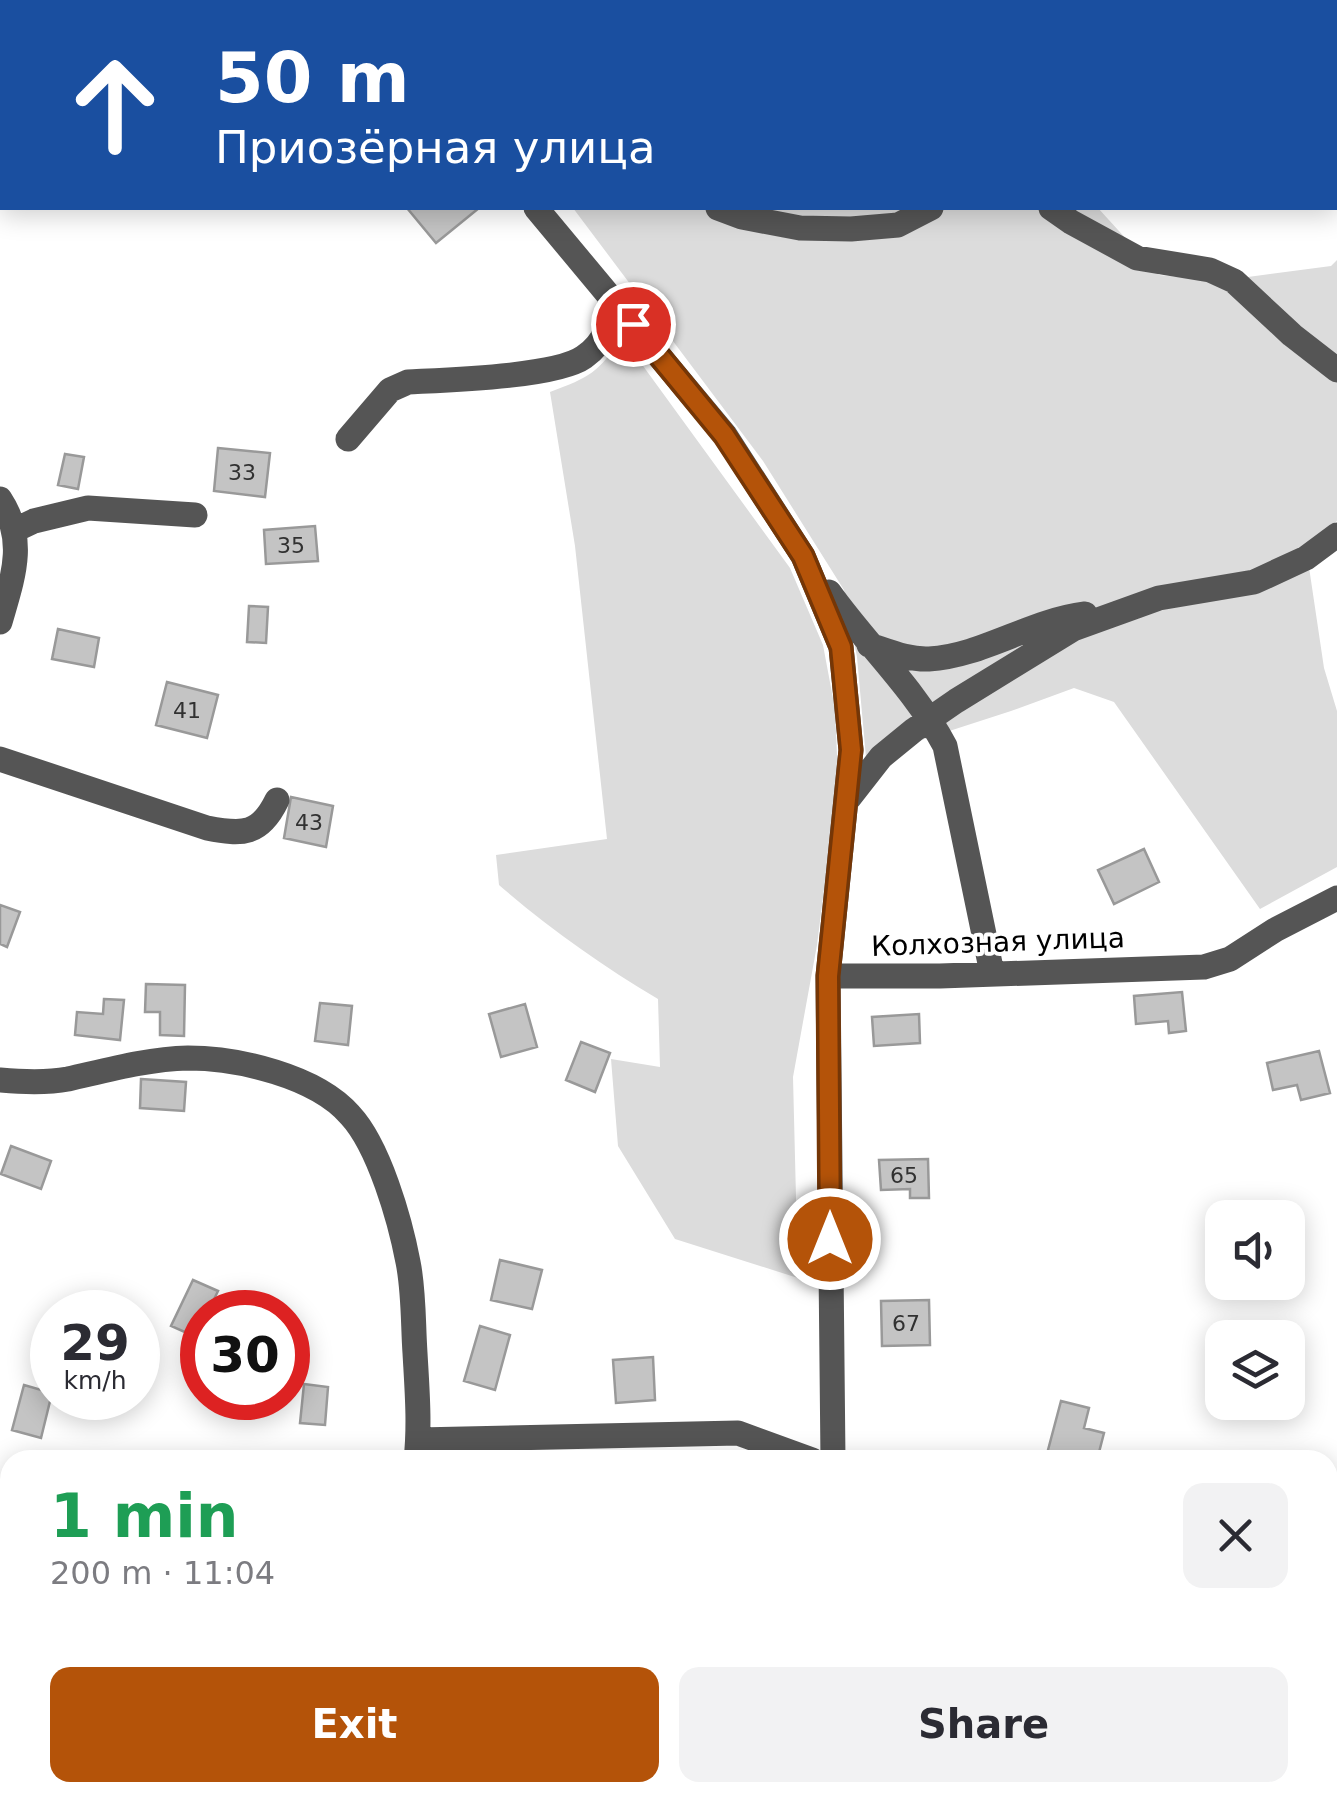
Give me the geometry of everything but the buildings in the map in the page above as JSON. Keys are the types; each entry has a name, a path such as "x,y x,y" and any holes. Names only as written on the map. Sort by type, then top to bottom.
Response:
{"street":[{"path":"538,210 724,435 803,556 930,719 945,746 992,973"},
{"path":"724,210 800,228 898,225 927,210"},
{"path":"1054,210 1137,258 1210,270 1234,282 1337,370"},
{"path":"348,439 390,390 408,382 554,370 583,358 610,324 610,297"},
{"path":"0,499 17,539 0,622"},
{"path":"15,530 34,521 88,508 195,515"},
{"path":"846,802 880,757 930,719 1073,629 1160,598 1254,582 1306,558 1337,535"},
{"path":"803,556 841,647 851,750 828,976 833,1450"},
{"path":"869,645 927,659 954,656 1066,616 1133,607"},
{"path":"0,759 188,822 231,832 248,831 262,824 276,800"},
{"name":"Колхозная улица","path":"828,976 1204,967 1230,959 1337,898"},
{"path":"0,1080 65,1080 136,1063 190,1058 284,1075 322,1092 348,1112 364,1132 379,1167 409,1265 418,1450 642,1434 738,1433 785,1450"},
{"path":"640,1450 642,1434"}],"shaded area":[{"path":"575,210 1100,210 1159,275 1218,281 1331,266 1337,260 1337,521 1306,547 1324,668 1337,711 1337,867 1260,909 1114,702 1074,688 866,758 857,657 844,590 763,461"},
{"path":"622,337 790,568 823,645 835,709 838,778 817,945 793,1077 798,1278 675,1239 618,1146 611,1059 660,1067 658,999 576,946 499,885 496,855 607,839 575,546 550,392 592,372"}],"route":[{"path":"633,324 724,435 803,556 841,647 851,750 828,976 830,1239"}]}
